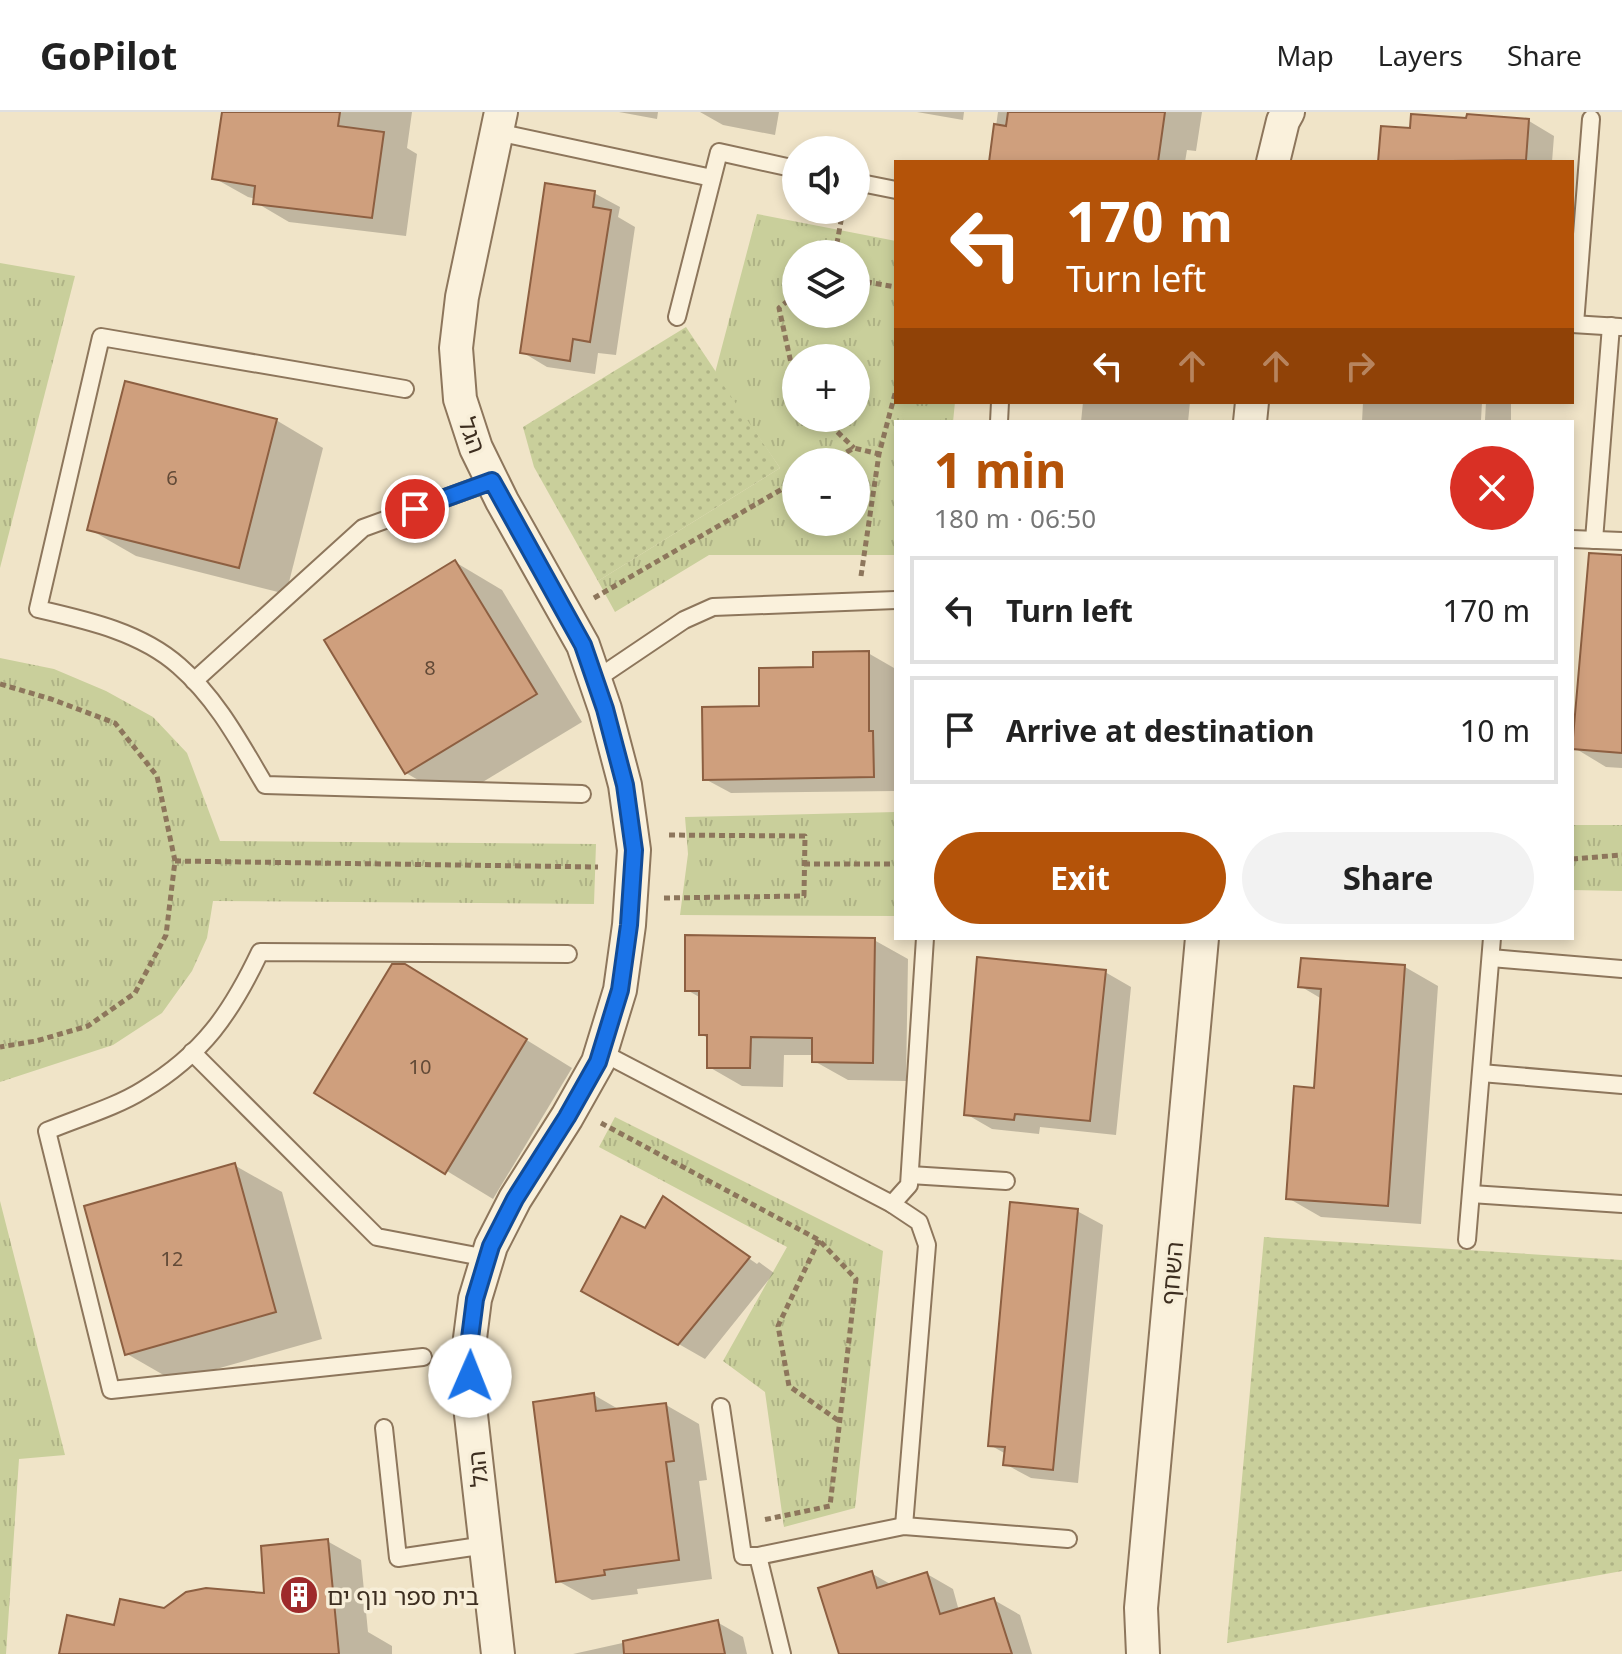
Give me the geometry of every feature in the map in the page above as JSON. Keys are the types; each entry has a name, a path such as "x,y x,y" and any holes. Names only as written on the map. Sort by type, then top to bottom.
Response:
{"street":[{"path":"1268,112 1274,160"},
{"path":"1274,160 1288,112"},
{"name":"הגל","path":"498,1654 470,1406 469,1346 475,1299 491,1246 515,1199 598,1062 620,990 632,882 632,835 625,785 605,709 583,645 492,481 476,448 460,399 456,348 462,297 499,122"},
{"name":"השחף","path":"1143,1654 1141,1608 1202,940"},
{"name":"השחף","path":"1126,1654 1141,1608"}],"lane":[{"path":"1574,313 1591,119"},
{"path":"499,122 712,178"},
{"path":"677,317 719,152 782,166"},
{"path":"870,185 894,190"},
{"path":"1574,324 1616,326 1594,540"},
{"path":"405,389 101,337 38,609 90,621 139,640 178,664 212,699 265,785 582,794"},
{"path":"194,681 363,528 492,481"},
{"path":"1574,539 1622,541"},
{"path":"595,680 684,620 713,607 894,600"},
{"path":"892,1204 909,1185 925,940"},
{"path":"1467,1240 1492,940"},
{"path":"423,1357 111,1390 47,1131 142,1091 192,1052 212,1034 238,998 260,952 568,954"},
{"path":"1491,958 1622,969"},
{"path":"192,1052 377,1237 487,1258"},
{"path":"601,1052 892,1204 919,1222 927,1245 904,1526"},
{"path":"1481,1073 1622,1085"},
{"path":"910,1175 1006,1181"},
{"path":"1471,1194 1622,1204"},
{"path":"721,1407 743,1556 758,1556 904,1526 1068,1539"},
{"path":"384,1428 398,1558 486,1545"},
{"path":"758,1556 782,1654"}],"path":[{"path":"870,282 894,287"},
{"path":"857,601 879,454 894,398"},
{"path":"837,432 854,448"},
{"path":"870,452 879,454"},
{"path":"565,615 782,489"},
{"path":"0,684 115,723 157,776 175,861 166,935 135,993 88,1026 36,1041 0,1047"},
{"path":"175,861 632,882 804,896 805,836 632,835"},
{"path":"1574,859 1622,855"},
{"path":"804,864 894,864"},
{"path":"572,1107 819,1240 856,1279 830,1506 739,1526"},
{"path":"819,1240 778,1326 789,1386 839,1421"}],"green space":[{"path":"757,214 782,219 782,224 808,224 894,241 894,404 955,404 953,420 894,420 894,555 709,555 615,612 598,581 780,468 715,373"},
{"path":"0,263 75,276 0,568"},
{"path":"686,327 780,468 598,581 534,467 523,427"},
{"path":"0,658 54,669 106,691 153,717 187,753 220,841 596,844 594,904 213,901 207,938 192,971 162,1013 113,1045 0,1082"},
{"path":"894,812 894,916 680,915 688,854 685,817"},
{"path":"1574,825 1622,825 1622,891 1574,890"},
{"path":"615,1117 883,1251 855,1508 784,1527 765,1392 723,1361 787,1247 599,1147"},
{"path":"0,1201 65,1455 19,1459 6,1654 0,1654"},
{"path":"1264,1237 1622,1260 1622,1571 1227,1643"}],"building":[{"path":"222,112 340,112 338,126 384,132 372,218 253,204 255,186 212,179"},
{"path":"1008,112 1165,112 1158,160 989,160 994,124 1006,126"},
{"path":"1411,114 1529,119 1526,160 1378,160 1381,126 1410,128"},
{"path":"545,183 595,191 593,207 611,210 590,342 573,339 570,361 520,353"},
{"path":"125,381 277,419 239,568 87,530"},
{"path":"1589,553 1622,555 1622,753 1574,749"},
{"path":"455,560 537,694 405,774 324,640"},
{"path":"869,651 869,731 873,731 874,777 703,780 702,707 759,706 759,668 813,667 813,652"},
{"path":"685,935 875,938 873,1063 812,1062 812,1038 751,1037 750,1068 707,1068 707,1035 699,1035 699,991 685,991"},
{"path":"977,957 1106,970 1090,1121 1015,1114 1014,1120 964,1115"},
{"path":"1301,958 1405,965 1388,1206 1286,1199 1294,1086 1314,1088 1321,989 1298,987"},
{"path":"392,964 405,964 527,1039 445,1174 314,1093"},
{"path":"235,1163 276,1312 125,1355 84,1206"},
{"path":"663,1196 750,1257 678,1345 581,1291 621,1216 645,1228"},
{"path":"1010,1202 1078,1209 1053,1470 1003,1465 1005,1447 988,1446"},
{"path":"594,1393 596,1411 666,1403 674,1461 666,1462 679,1560 604,1570 605,1575 556,1582 533,1402"},
{"name":"בית ספר נוף ים","path":"328,1539 339,1654 59,1654 67,1615 114,1625 120,1599 164,1608 186,1592 206,1588 264,1593 261,1546"},
{"path":"872,1571 877,1588 927,1572 940,1614 994,1598 1012,1654 839,1654 818,1588"},
{"path":"718,1620 725,1654 624,1654 623,1641"}],"place":[{"name":"בית ספר נוף ים","path":"299,1595"}],"route":[{"path":"415,509 492,481 583,645 605,709 625,785 634,850 629,925 620,990 598,1062 515,1199 491,1246 475,1299 469,1346 470,1376"}]}
